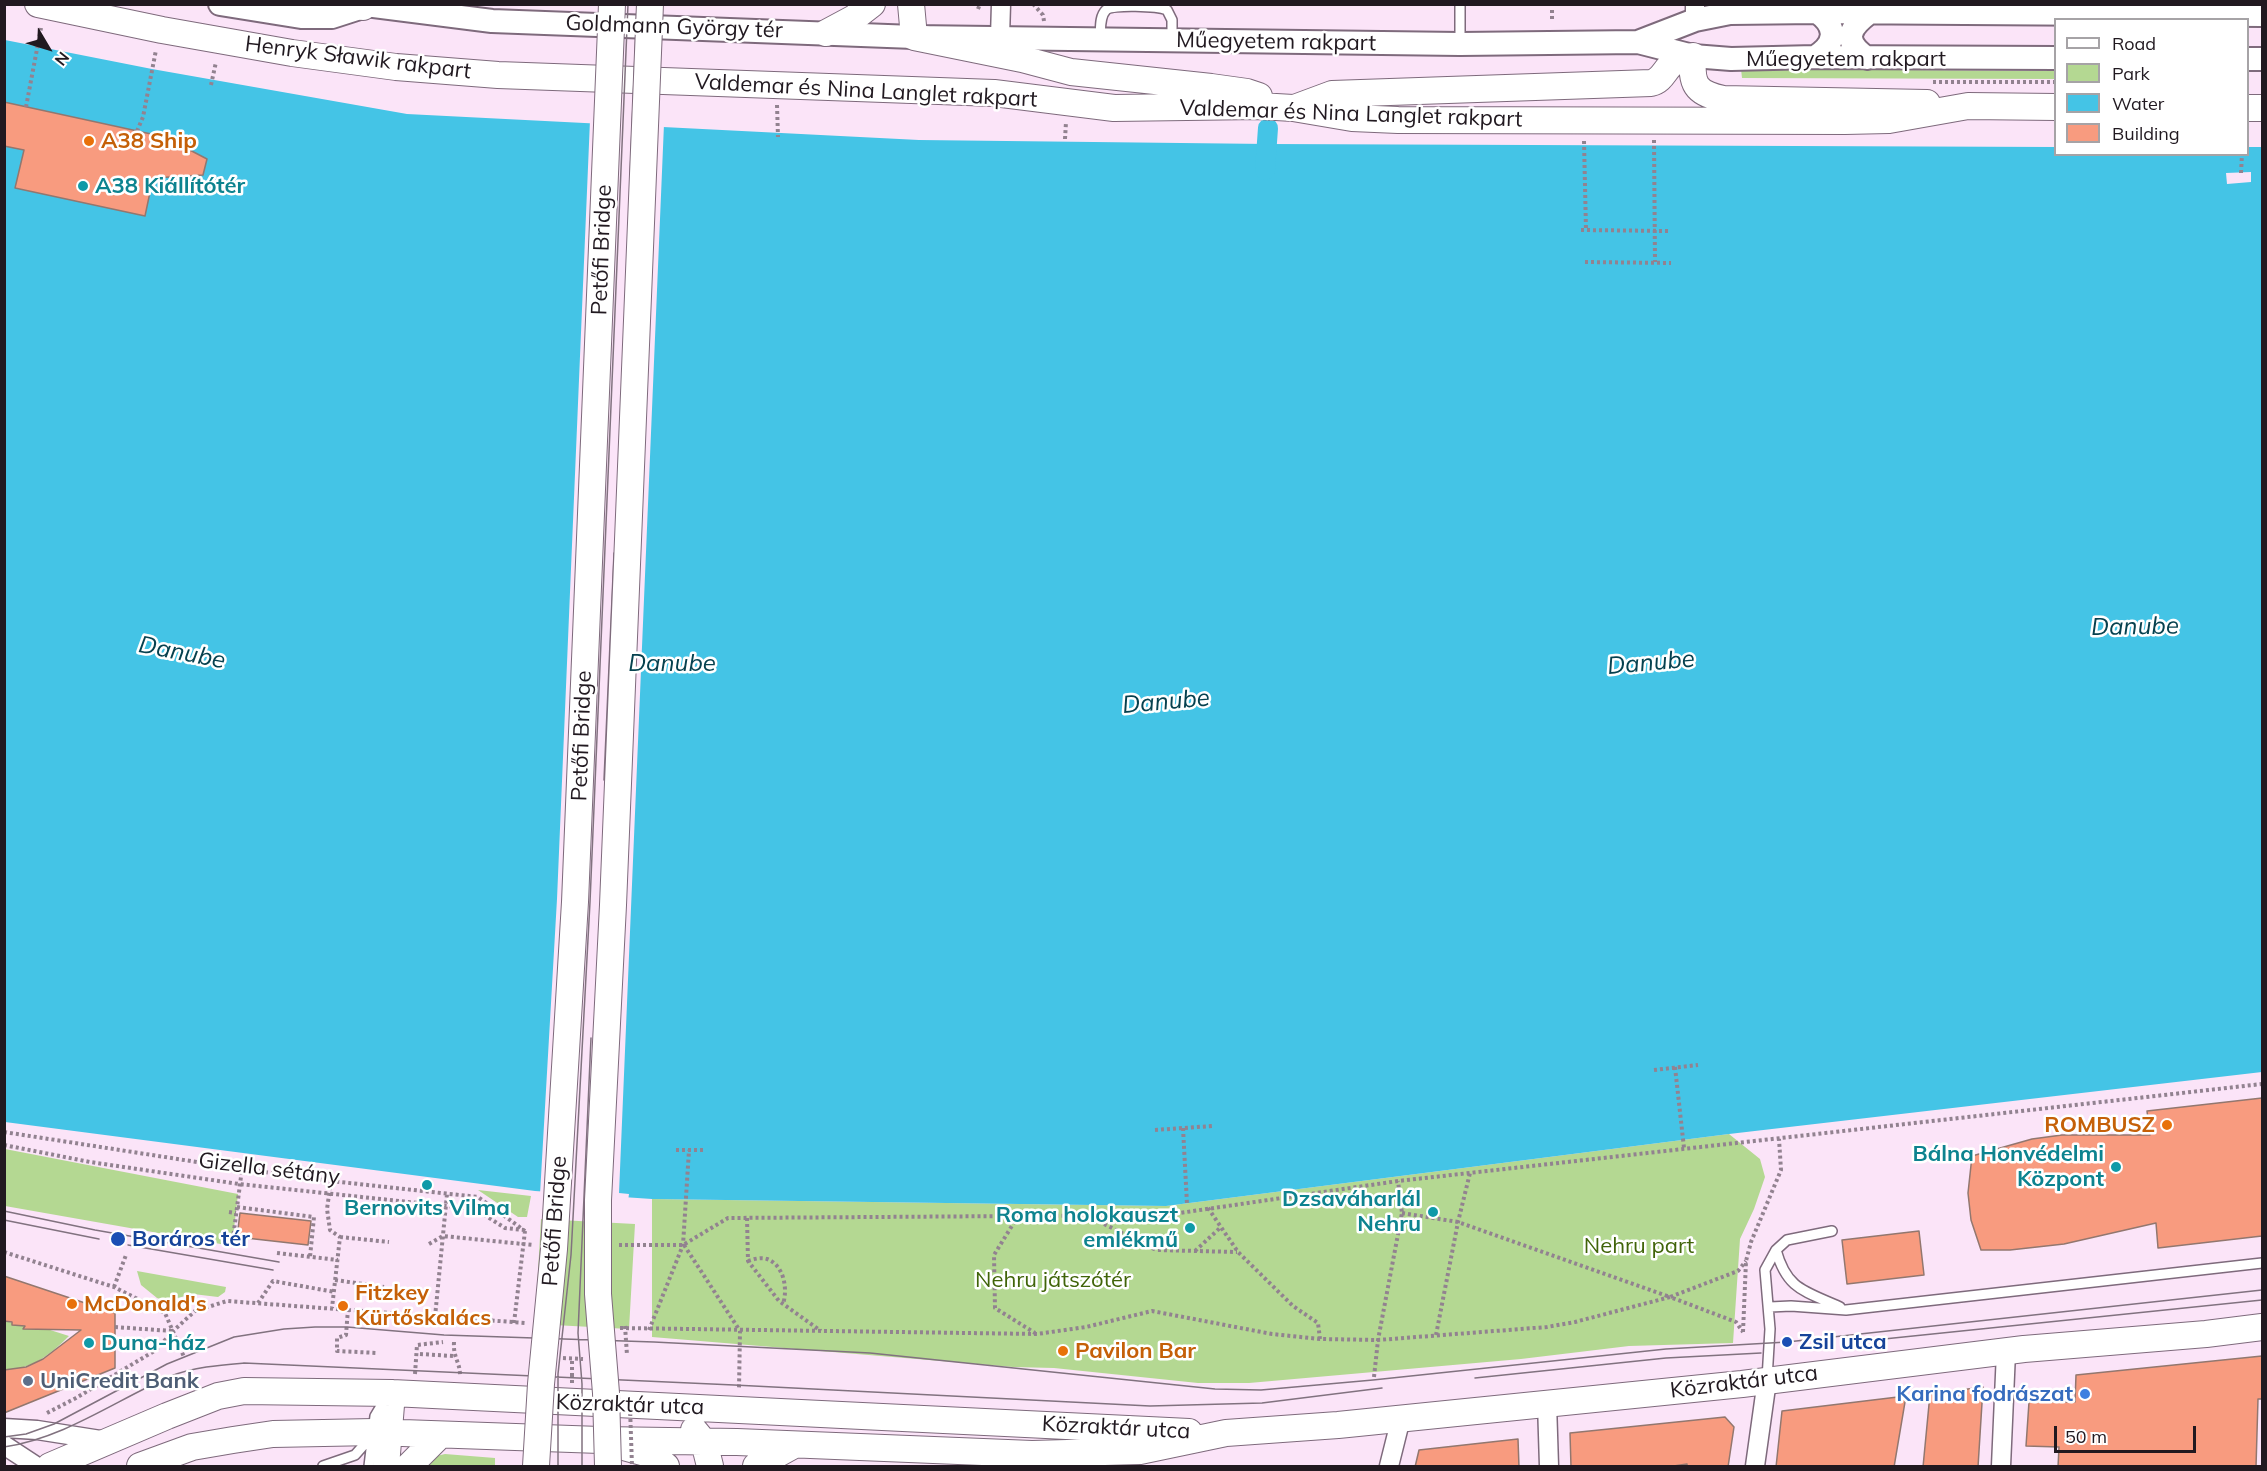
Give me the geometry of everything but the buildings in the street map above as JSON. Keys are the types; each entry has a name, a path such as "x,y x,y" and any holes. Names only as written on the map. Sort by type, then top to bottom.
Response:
{"main road":[{"name":"Petőfi Bridge","path":"536,1467 541,1384 554,1249 575,902 612,4"},
{"name":"Petőfi Bridge","path":"608,1467 606,1393 598,1294 598,1200 614,893 650,4"},
{"path":"826,33 854,18 872,4"},
{"path":"911,4 914,37 1071,72 1247,92 1293,108 1332,94 1651,83 1662,78 1666,70 1675,62 1693,56 1692,72 1695,85 1706,95 1723,99 1859,100 1968,106"},
{"name":"Henryk Sławik rakpart","path":"39,16 186,35 292,53 396,67 498,75 682,82"},
{"name":"Valdemar és Nina Langlet rakpart","path":"682,82 994,93 1114,108 1258,106 1293,108 1352,118 1398,120 1845,122 1889,120 1968,106 2054,107"},
{"name":"Közraktár utca","path":"140,1467 189,1452 273,1434 382,1432 794,1444 1032,1454 1140,1451 1226,1433 1401,1418 1767,1380 2006,1352 2262,1327"},
{"name":"Közraktár utca","path":"50,1467 218,1396 244,1391 392,1394 668,1406 738,1401 1035,1424 1226,1433"},
{"path":"386,1467 382,1432 392,1394"},
{"path":"695,1467 704,1442 738,1401"},
{"path":"668,1406 687,1422 704,1442 710,1467"},
{"path":"409,1467 440,1435"},
{"path":"600,1440 649,1454 666,1467"},
{"path":"756,1467 794,1444"}],"street":[{"path":"220,4 301,17 332,17 361,5"},
{"path":"1000,37 1001,4"},
{"name":"Goldmann György tér","path":"361,5 492,21 914,37"},
{"name":"Műegyetem rakpart","path":"1638,42 1695,12 1730,14 2249,11"},
{"path":"1693,56 1695,12"},
{"path":"1815,57 1830,44 1832,35 1829,22 1817,12"},
{"path":"1867,58 1854,48 1851,37 1852,28 1869,13"},
{"name":"Műegyetem rakpart","path":"914,37 1460,44 1638,42 1693,56 1739,59 2054,58"},
{"path":"2001,1467 2006,1352"},
{"path":"1755,1467 1767,1380"},
{"path":"1547,1403 1549,1467"},
{"path":"1389,1467 1401,1418"},
{"path":"4,1428 37,1430 109,1441"},
{"path":"4,1445 36,1467"}],"lane":[{"path":"1460,44 1461,4"},
{"path":"1100,40 1102,15 1108,8 1118,6 1167,10 1172,20 1172,40"},
{"path":"1767,1380 1770,1307 1766,1270 1776,1250 1787,1240 1832,1231"},
{"path":"1776,1250 1781,1267 1793,1286 1846,1310"},
{"path":"1770,1307 1791,1306 1846,1310 2262,1263"},
{"path":"1032,1454 1058,1450 1067,1442 1067,1433 1061,1429 1035,1424"},
{"path":"322,1467 355,1455 382,1432"},
{"path":"369,1467 382,1432"}],"path":[{"path":"1035,6 1043,15 1044,20"},
{"path":"1552,7 1552,19"},
{"path":"26,107 39,16"},
{"path":"137,131 143,117 157,47"},
{"path":"211,85 216,58"},
{"path":"1654,135 1655,262"},
{"path":"1584,136 1583,230 1670,231"},
{"path":"2241,173 2242,156"},
{"path":"1585,262 1671,263"},
{"path":"1654,1070 1698,1065"},
{"path":"1675,1067 1684,1148"},
{"path":"683,1245 728,1218 1166,1215 1398,1181 2262,1084"},
{"path":"1155,1131 1212,1126"},
{"path":"1183,1128 1187,1204"},
{"path":"4,1132 242,1169 478,1197 525,1230 514,1323"},
{"path":"1402,1213 1458,1221 1736,1322 1743,1332 1746,1261 1751,1242 1780,1170 1779,1139"},
{"name":"Gizella sétány","path":"4,1145 90,1162 239,1184 475,1209 505,1228 525,1230"},
{"path":"676,1150 703,1150"},
{"path":"649,1329 683,1245 689,1150"},
{"path":"232,1246 242,1169"},
{"path":"1436,1335 1458,1221 1470,1173"},
{"path":"331,1181 327,1209 330,1230 340,1237 389,1242"},
{"path":"1374,1377 1378,1340 1402,1213 1398,1181"},
{"path":"435,1317 447,1194"},
{"path":"237,1207 314,1217 310,1257"},
{"path":"1208,1208 1238,1252 1293,1306 1318,1323 1320,1339"},
{"path":"229,1212 236,1213"},
{"path":"1088,1215 1156,1250 1238,1252"},
{"path":"1018,1216 994,1255 995,1308 1037,1334"},
{"path":"747,1218 748,1261 783,1304 823,1332"},
{"path":"1195,1251 1221,1227"},
{"path":"429,1244 443,1236 524,1245"},
{"path":"40,1415 76,1398 156,1350 195,1311 227,1301 332,1308 340,1237"},
{"path":"683,1245 740,1331 738,1401"},
{"path":"4,1252 114,1287 165,1313 184,1357"},
{"path":"277,1253 338,1260"},
{"path":"114,1287 126,1256"},
{"path":"748,1261 766,1259 776,1264 787,1293 783,1304"},
{"path":"740,1331 1037,1334 1086,1327 1152,1311 1238,1329 1320,1339 1378,1340 1547,1327 1575,1322 1670,1297 1738,1271 1746,1261"},
{"path":"335,1280 384,1287"},
{"path":"258,1303 273,1281 335,1292"},
{"path":"348,1309 346,1335 338,1338 337,1351 377,1353"},
{"path":"115,1327 173,1331"},
{"path":"415,1377 417,1345 443,1342"},
{"path":"454,1342 453,1356 460,1366 460,1379"},
{"path":"420,1354 453,1356"},
{"path":"572,1359 572,1383"},
{"path":"631,1416 632,1467"}],"green space":[{"path":"1741,69 2054,71 2054,79 1742,78"},
{"name":"Nehru part","path":"1729,1134 1760,1159 1765,1177 1740,1239 1733,1343 1629,1346 1521,1359 1249,1383 1198,1383 1054,1368 1013,1367 652,1337 652,1199 1166,1206"},
{"path":"5,1149 238,1194 232,1246 5,1206"},
{"path":"478,1190 531,1196 527,1217 518,1217"},
{"path":"541,1219 635,1224 629,1329 535,1324"},
{"path":"137,1271 226,1287 225,1292 218,1297 193,1294 166,1301 157,1298 141,1285"},
{"path":"5,1321 25,1326 24,1329 47,1329 69,1336 40,1360 24,1367 5,1370"},
{"path":"445,1454 495,1458 495,1466 427,1466 428,1458"}],"water":[{"name":"Danube","path":"5,40 152,69 407,114 919,140 1268,144 2054,147 2054,156 2249,156 2249,147 2262,147 2262,1072 1729,1134 1166,1206 652,1199 535,1191 5,1122"}],"pier":[{"path":"590,120 664,124 619,1193 629,1194 628,1201 540,1194 557,899"},
{"path":"2251,172 2251,182 2227,184 2226,173"}],"waterway":[{"path":"1265,170 1268,128"}],"tram line":[{"path":"558,1466 558,1374 571,1255 590,902 628,4"},
{"path":"630,178 637,4"},
{"path":"604,780 614,553"},
{"path":"582,1466 582,1384 578,1333 591,1038"},
{"path":"4,1211 95,1230 279,1262"},
{"path":"4,1220 99,1239"},
{"path":"128,1245 273,1270"},
{"path":"4,1437 26,1434 54,1424 167,1364 234,1337 284,1329 347,1327 444,1335 654,1342 870,1353 1215,1389 1261,1390 1666,1349 1787,1342 2262,1290"},
{"path":"1884,1339 2262,1300"},
{"path":"1475,1378 1666,1358 1761,1353"},
{"path":"4,1447 69,1427 171,1376 198,1368 244,1363 1150,1406 1262,1403 1382,1388"}],"place":[{"name":"A38 Ship","path":"89,141"},
{"name":"A38 Kiállítótér","path":"83,186"},
{"name":"ROMBUSZ","path":"2167,1125"},
{"name":"Bálna Honvédelmi Központ","path":"2116,1167"},
{"name":"Bernovits Vilma","path":"427,1185"},
{"name":"Dzsaváharlál Nehru","path":"1433,1212"},
{"name":"Roma holokauszt emlékmű","path":"1190,1228"},
{"name":"Boráros tér","path":"118,1239"},
{"name":"McDonald's","path":"72,1304"},
{"name":"Fitzkey Kürtőskalács","path":"343,1306"},
{"name":"Zsil utca","path":"1787,1342"},
{"name":"Duna-ház","path":"89,1343"},
{"name":"Pavilon Bar","path":"1063,1351"},
{"name":"UniCredit Bank","path":"28,1381"},
{"name":"Karina fodrászat","path":"2085,1394"}],"park label":[{"name":"Nehru játszótér","path":"1053,1280"}]}
